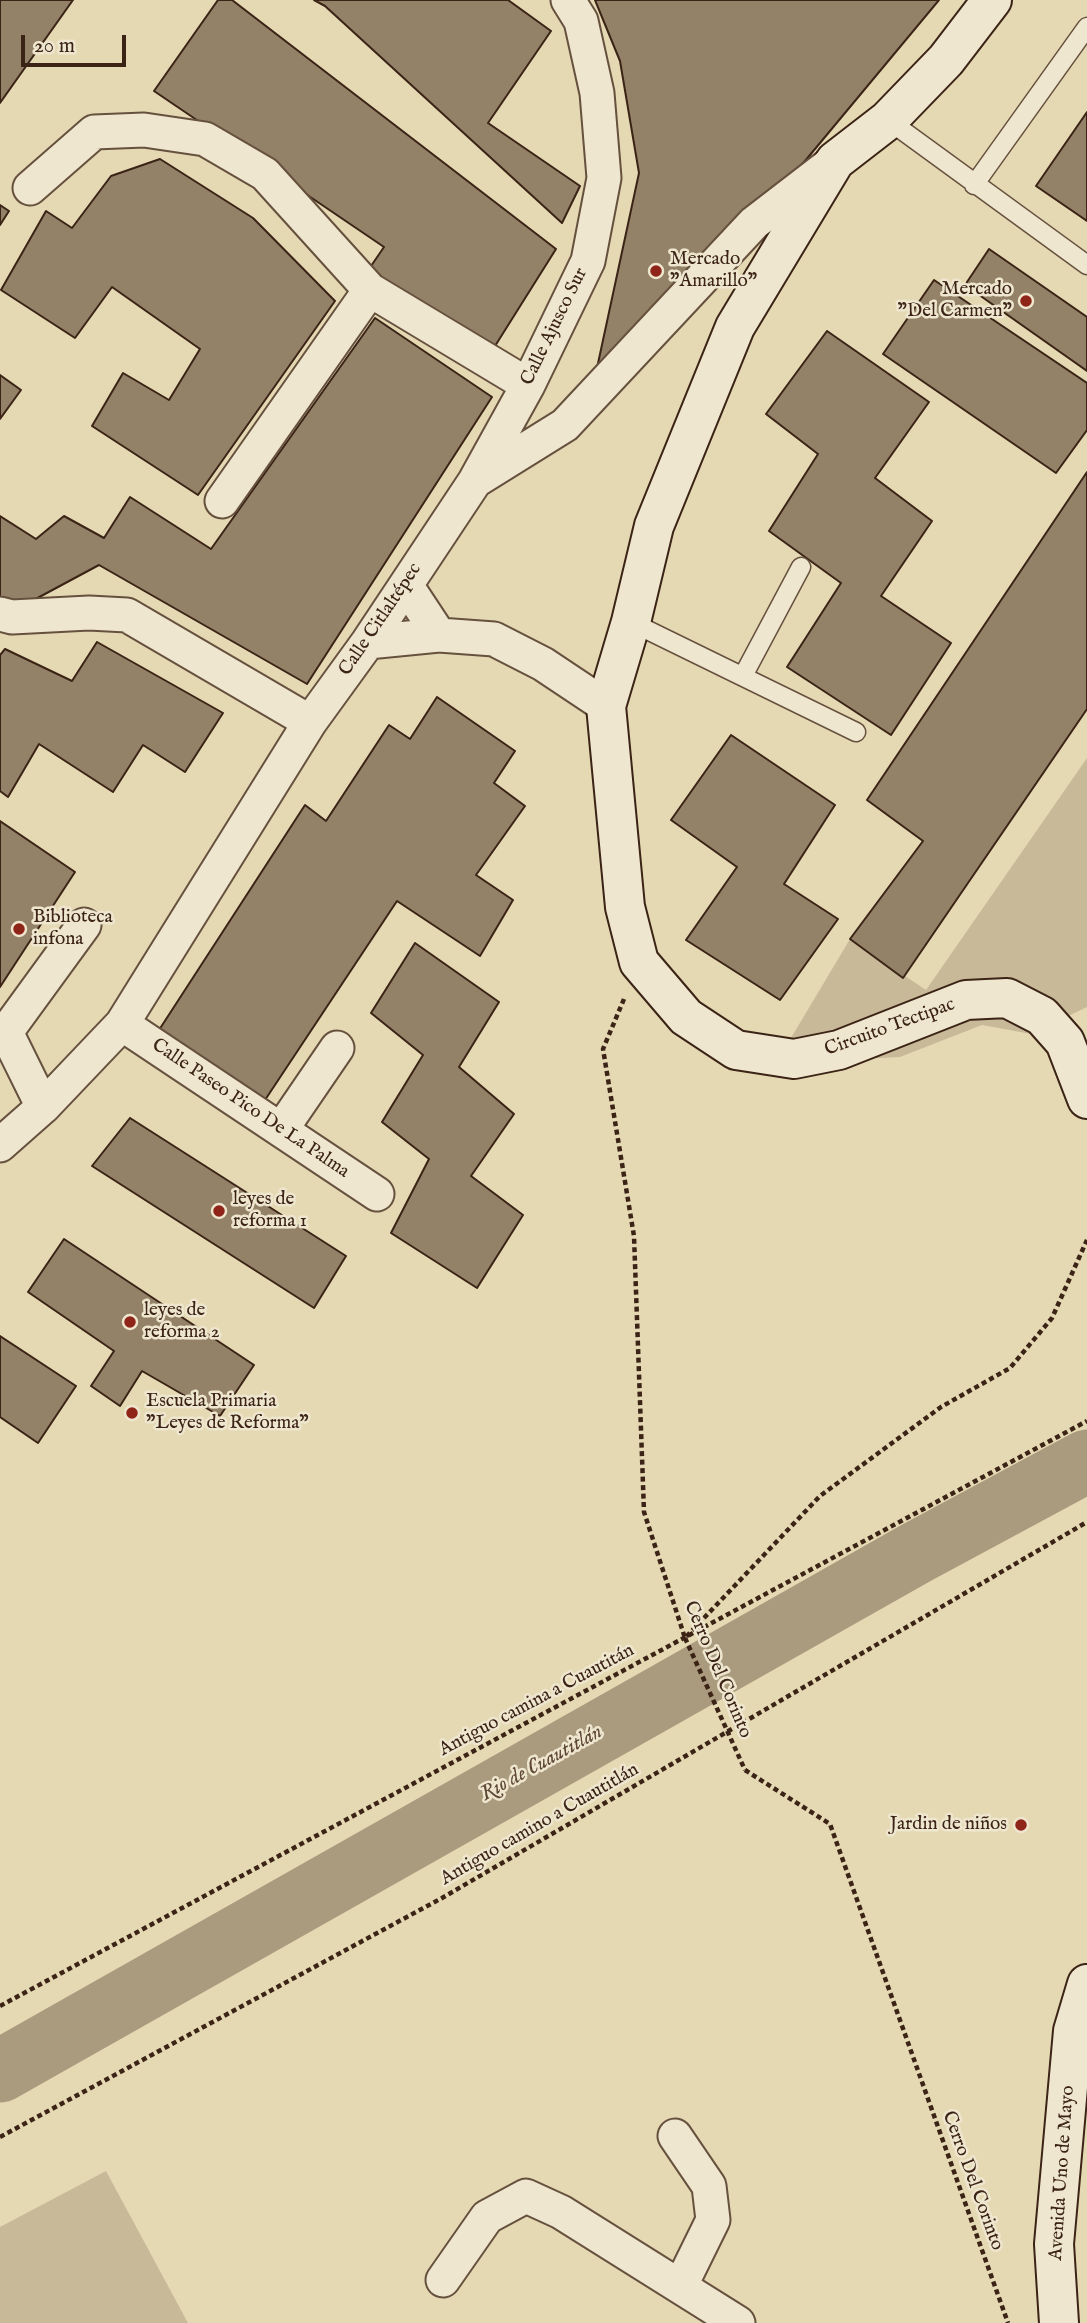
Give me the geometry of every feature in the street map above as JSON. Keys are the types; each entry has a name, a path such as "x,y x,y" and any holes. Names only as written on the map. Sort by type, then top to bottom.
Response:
{"street":[{"name":"Calle Ajusco Sur","path":"475,481 528,386 588,261 604,178 597,93 580,21 568,0"},
{"path":"368,642 439,635 494,639 543,664 606,706 631,622 654,526 735,327 835,161 888,120 946,60 992,0"},
{"path":"30,188 94,132 144,130 205,139 265,174 370,290 528,386"},
{"name":"Calle Citlaltépec","path":"0,1145 43,1107 122,1024 310,722 368,642 475,481 565,425 754,223 835,161"},
{"path":"222,501 370,290"},
{"path":"406,584 439,635"},
{"path":"0,614 12,617 89,612 127,615 310,722"},
{"name":"Circuito Tectipac","path":"606,706 625,907 639,962 686,1017 736,1050 794,1059 839,1050 966,1000 1007,998 1042,1017 1065,1042 1087,1099"},
{"path":"43,1107 3,1030 84,925"},
{"name":"Calle Paseo Pico De La Palma","path":"122,1024 377,1194"},
{"path":"281,1130 337,1048"},
{"name":"Avenida Uno de Mayo","path":"1059,2323 1054,2244 1073,2031 1087,1984"},
{"path":"675,2136 709,2186 713,2220 681,2285"},
{"path":"443,2280 488,2217 526,2196 561,2212 738,2323"}],"lane":[{"path":"974,184 1087,27"},
{"path":"888,120 1087,265"},
{"path":"743,676 801,567"},
{"path":"631,622 856,732"}],"path":[{"name":"Cerro Del Corinto","path":"639,962 603,1049 634,1236 644,1513 685,1638 746,1770 830,1824 1008,2323"},
{"path":"685,1638 820,1496 941,1407 1010,1368 1052,1318 1087,1240"},
{"name":"Antiguo camina a Cuautitán","path":"0,2006 1087,1421"},
{"name":"Antiguo camino a Cuautitlán","path":"0,2137 442,1898 1087,1522"}],"shaded area":[{"path":"1087,758 1087,1007 1031,1034 982,1025 900,1057 776,1063 850,939 926,990"},
{"path":"106,2171 188,2323 0,2323 0,2227"}],"building":[{"path":"0,0 73,0 0,103"},
{"path":"218,0 232,0 556,249 490,354 369,269 384,247 154,91"},
{"path":"314,0 508,0 551,31 488,123 580,186 562,223 325,6"},
{"name":"Mercado \"Amarillo\"","path":"595,0 939,0 805,161 597,368 639,173 620,61"},
{"path":"1087,112 1087,221 1036,186"},
{"path":"160,159 253,218 335,301 198,495 92,426 123,373 169,400 200,349 112,287 75,338 1,290 46,211 72,228 111,176"},
{"path":"0,205 9,211 0,225"},
{"name":"Mercado \"Del Carmen\"","path":"989,249 1087,317 1087,371 965,285"},
{"path":"934,280 1087,383 1087,430 1056,473 883,354"},
{"path":"375,318 492,397 307,684 99,565 17,609 0,598 0,516 36,539 64,516 104,538 130,497 211,549"},
{"path":"827,331 929,402 875,478 932,521 881,596 951,643 891,735 787,667 841,583 769,531 818,454 766,414"},
{"path":"0,375 21,390 0,419"},
{"path":"1087,472 1087,709 903,978 850,939 923,841 867,800"},
{"path":"97,642 223,713 185,772 143,745 113,792 39,744 8,797 0,791 0,655 5,649 72,681"},
{"path":"437,697 515,751 494,783 525,806 476,875 513,900 480,956 397,901 265,1100 159,1030 305,805 326,821 389,725 410,739"},
{"path":"731,735 835,805 784,884 838,919 780,1000 686,940 737,867 671,820"},
{"name":"Biblioteca infona","path":"0,821 75,872 0,987"},
{"path":"415,943 499,1002 459,1067 514,1114 471,1176 523,1215 477,1288 391,1233 429,1159 382,1122 423,1055 371,1013"},
{"name":"leyes de reforma 1","path":"130,1118 346,1256 314,1308 92,1166"},
{"name":"leyes de reforma 2","path":"64,1239 254,1365 220,1416 142,1371 120,1406 91,1386 114,1351 28,1292"},
{"path":"0,1336 76,1386 38,1443 0,1417"}],"waterway":[{"name":"Rio de Cuautitlán","path":"0,2071 916,1553 1087,1461"}],"place":[{"name":"Mercado \"Amarillo\"","path":"656,271"},
{"name":"Mercado \"Del Carmen\"","path":"1026,301"},
{"name":"Biblioteca infona","path":"19,929"},
{"name":"leyes de reforma 1","path":"219,1211"},
{"name":"leyes de reforma 2","path":"130,1322"},
{"name":"Escuela Primaria \"Leyes de Reforma\"","path":"132,1413"},
{"name":"Jardin de niños","path":"1021,1825"}]}
